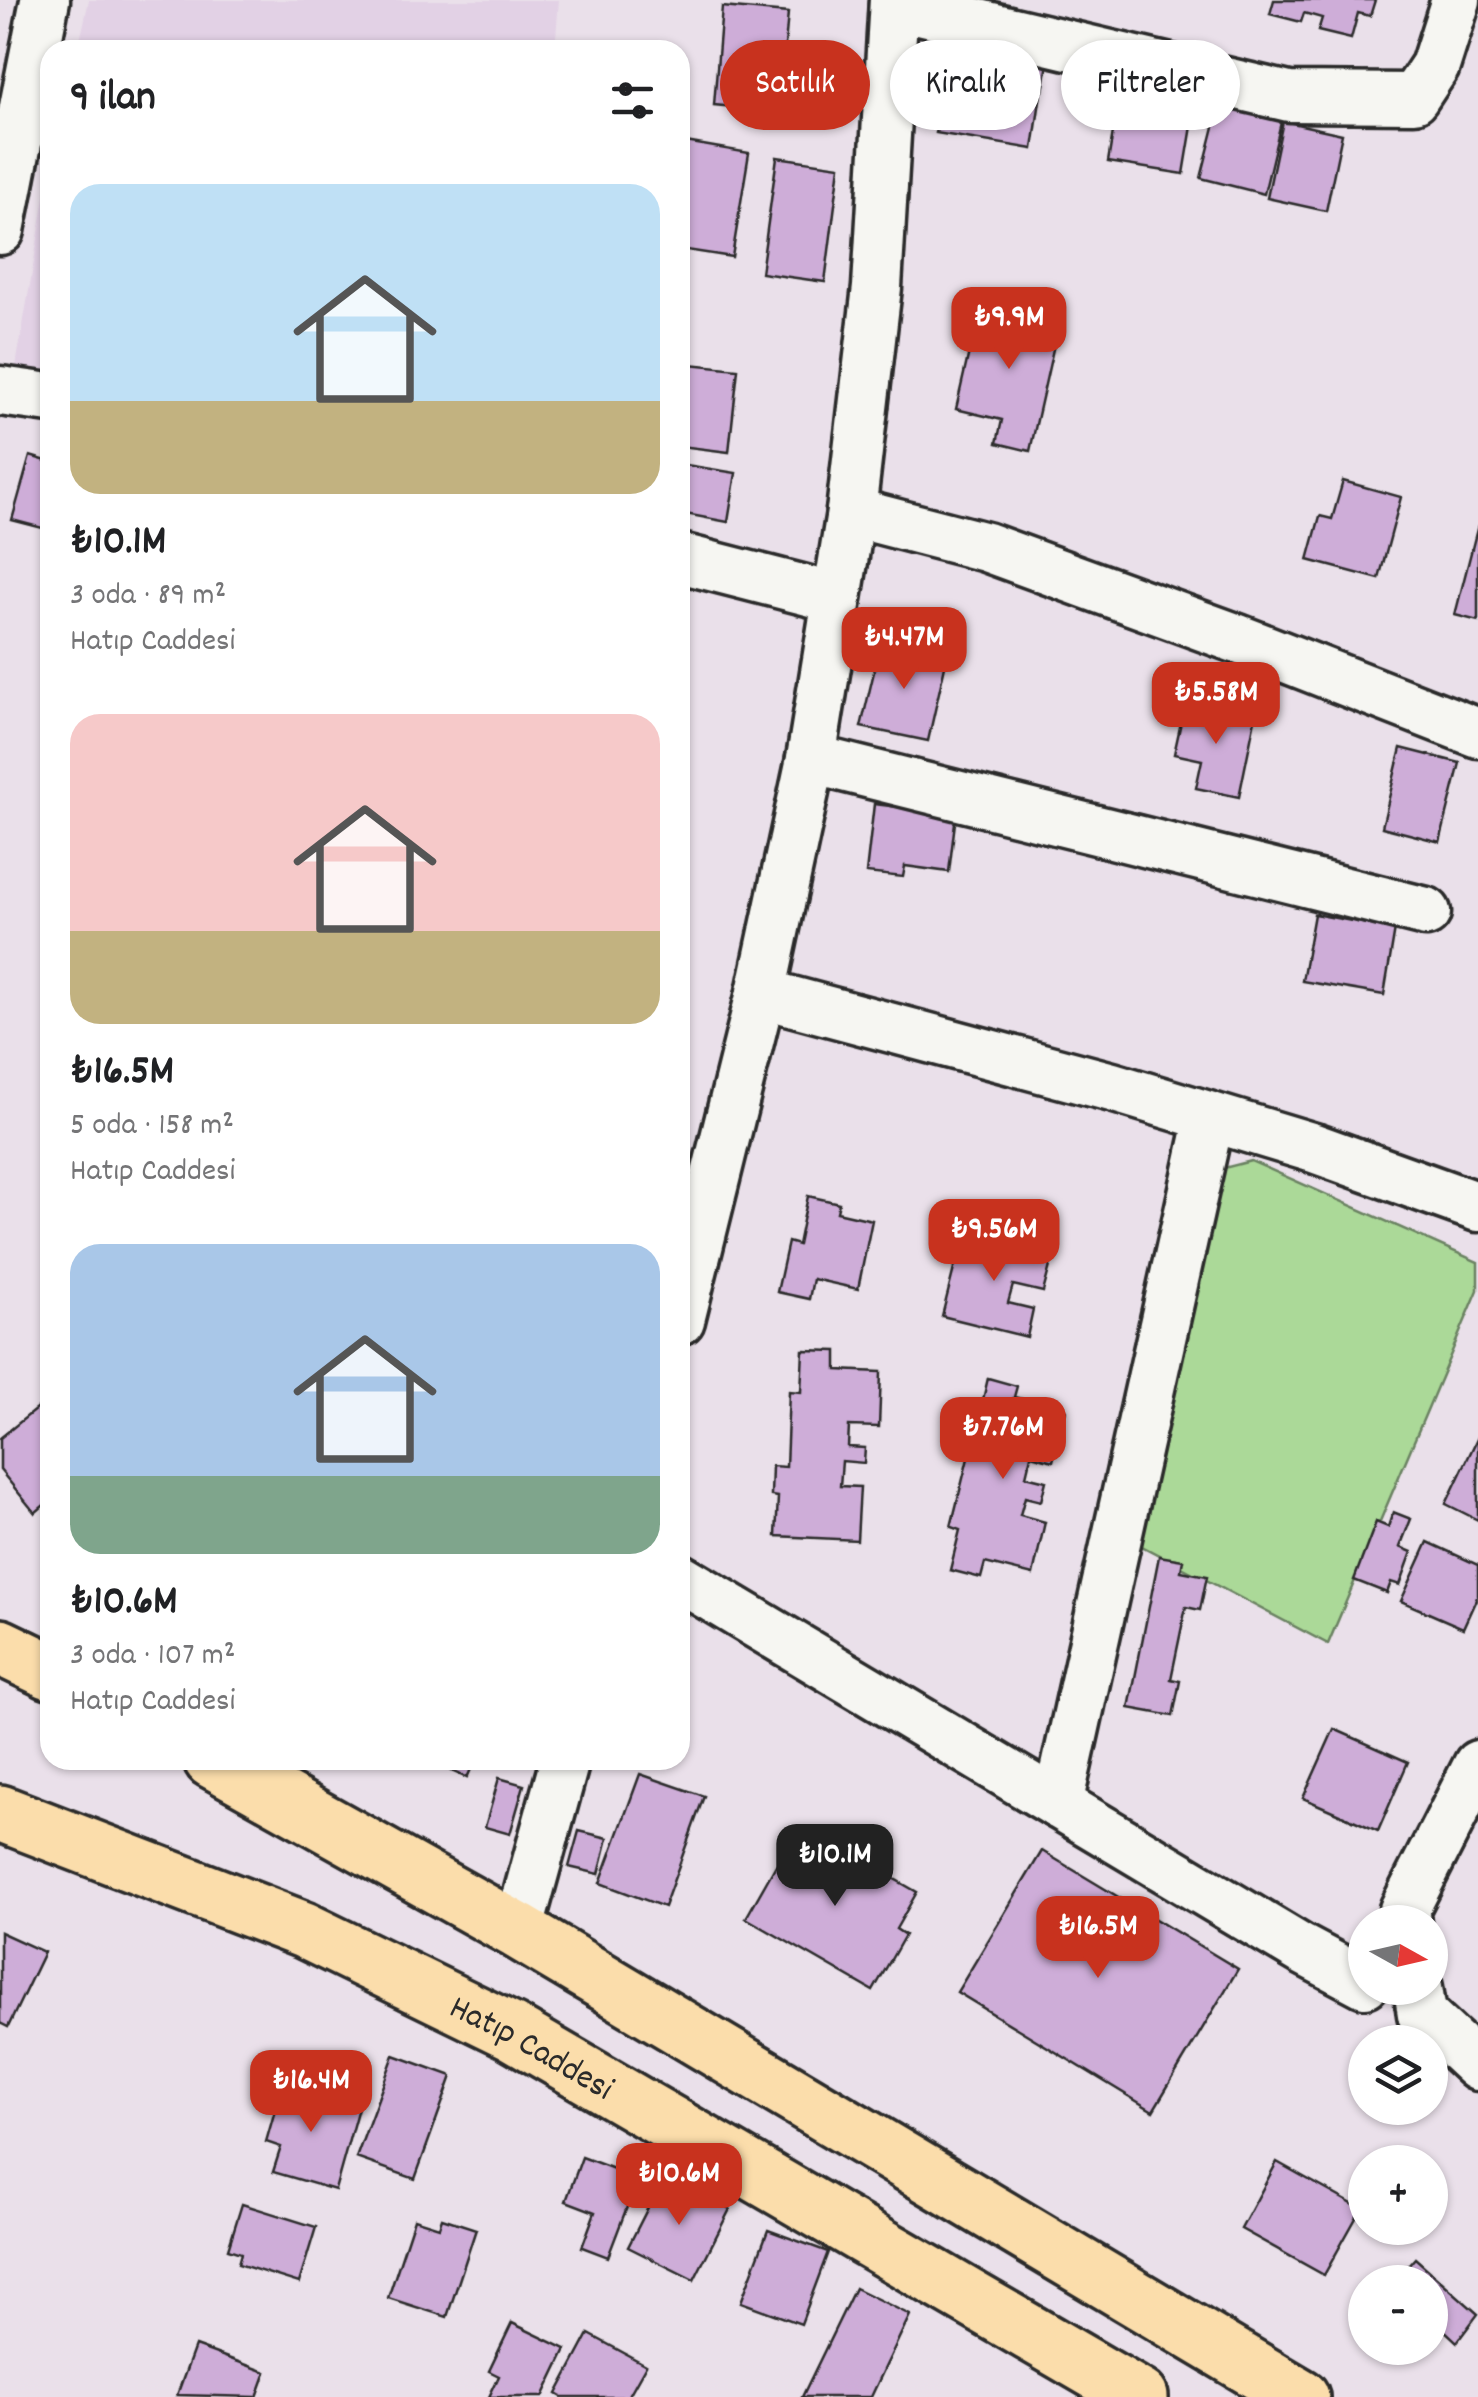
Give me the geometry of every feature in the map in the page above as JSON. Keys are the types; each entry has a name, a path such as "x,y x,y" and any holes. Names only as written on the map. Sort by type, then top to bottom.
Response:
{"main road":[{"path":"230,1770 518,1931 1301,2397"},
{"name":"Hatıp Caddesi","path":"2,1813 304,1930 511,2031 1140,2397"}],"street":[{"path":"0,230 11,119 45,0"},
{"path":"690,1280 761,993 811,759 851,512 877,287 894,2 1290,97 1414,98 1435,66 1456,0"},
{"path":"0,391 40,397"},
{"path":"851,512 986,546 1238,639 1478,734"},
{"path":"690,561 836,598"},
{"path":"811,759 1426,912"},
{"path":"761,993 1112,1087 1314,1148 1478,1207"},
{"path":"1058,1804 1210,1117"},
{"path":"690,1584 1348,1975"},
{"path":"1407,1905 1478,1764"},
{"path":"518,1931 562,1770"},
{"path":"1424,2005 1478,2066"}],"shaded area":[{"path":"89,0 559,0 556,40 80,40"},
{"path":"40,226 40,372 16,366"}],"green space":[{"path":"1251,1161 1478,1262 1478,1290 1328,1644 1140,1545 1220,1169"}],"building":[{"path":"1274,0 1375,0 1370,16 1358,13 1351,39 1318,31 1322,18 1304,13 1301,22 1270,14"},
{"path":"722,7 788,13 786,40 720,40 720,106 714,105"},
{"path":"1041,57 1049,58 1041,91"},
{"path":"1240,108 1282,118 1264,194 1201,178 1213,130 1240,130"},
{"path":"1283,121 1342,134 1326,211 1267,198"},
{"path":"936,130 1036,130 1033,149 936,133"},
{"path":"1113,130 1191,130 1184,174 1108,162"},
{"path":"690,143 749,153 732,257 690,251"},
{"path":"777,157 840,166 825,282 761,273"},
{"path":"979,308 1018,317 1019,310 1060,318 1030,451 997,443 1002,420 956,409"},
{"path":"690,364 738,369 729,452 690,447"},
{"path":"30,456 40,459 40,527 12,520"},
{"path":"690,466 736,473 728,522 690,515"},
{"path":"1343,481 1401,497 1379,579 1308,560 1320,516 1332,519"},
{"path":"1478,525 1478,621 1455,615"},
{"path":"881,642 947,657 928,741 861,727"},
{"path":"1185,704 1255,719 1239,797 1196,788 1202,760 1174,754"},
{"path":"1401,748 1460,763 1440,842 1382,827"},
{"path":"874,804 956,814 949,872 905,866 903,877 866,873"},
{"path":"1314,914 1395,929 1384,995 1302,981"},
{"path":"808,1196 839,1203 837,1212 872,1220 858,1289 813,1279 809,1299 777,1292 788,1242 798,1245"},
{"path":"963,1233 1053,1255 1043,1292 1013,1285 1008,1303 1033,1309 1027,1337 942,1316"},
{"path":"803,1350 837,1351 837,1370 881,1372 879,1427 849,1426 848,1447 865,1448 864,1463 842,1461 840,1486 860,1487 857,1540 776,1536 778,1497 771,1496 772,1466 786,1467 789,1391 801,1392"},
{"path":"988,1378 1017,1386 1014,1397 1066,1410 1053,1461 1031,1455 1026,1476 1046,1481 1041,1501 1025,1497 1020,1515 1045,1522 1033,1575 985,1563 981,1578 950,1570 960,1530 951,1527 971,1446 962,1445 968,1418 978,1421"},
{"path":"40,1406 40,1509 35,1513 0,1470 0,1438"},
{"path":"1478,1437 1478,1520 1446,1504"},
{"path":"1393,1512 1411,1519 1400,1547 1412,1552 1400,1585 1391,1582 1387,1593 1354,1580 1376,1522 1388,1527"},
{"path":"1428,1542 1478,1565 1478,1595 1463,1628 1401,1601"},
{"path":"1159,1556 1183,1560 1181,1571 1207,1576 1200,1610 1186,1607 1171,1679 1180,1681 1173,1716 1129,1708"},
{"path":"1334,1729 1408,1762 1378,1831 1303,1798"},
{"path":"450,1770 471,1770 467,1778"},
{"path":"640,1774 704,1796 664,1907 600,1883"},
{"path":"499,1778 524,1785 510,1834 485,1827"},
{"path":"807,1829 917,1892 896,1929 905,1935 873,1991 746,1918 776,1865 783,1870"},
{"path":"579,1831 608,1838 599,1874 569,1867"},
{"path":"1042,1851 1238,1969 1153,2111 957,1992"},
{"path":"0,1932 44,1952 8,2027 0,2023"},
{"path":"394,2055 452,2076 415,2179 356,2158"},
{"path":"283,2082 359,2104 335,2190 273,2172 281,2147 266,2142"},
{"path":"582,2157 638,2178 608,2257 582,2247 595,2212 566,2201"},
{"path":"1277,2162 1348,2202 1348,2232 1324,2275 1241,2229"},
{"path":"664,2176 730,2209 694,2280 628,2247"},
{"path":"242,2204 316,2227 299,2283 238,2264 241,2253 228,2249"},
{"path":"442,2218 476,2229 447,2317 388,2298 414,2219 439,2227"},
{"path":"768,2230 828,2252 801,2324 741,2302"},
{"path":"1448,2287 1478,2314 1457,2342 1448,2334"},
{"path":"855,2288 910,2315 871,2397 802,2397"},
{"path":"512,2323 566,2349 543,2397 489,2397 499,2376 489,2371"},
{"path":"589,2334 646,2365 628,2397 557,2394"},
{"path":"195,2346 266,2372 257,2397 177,2395"}]}
